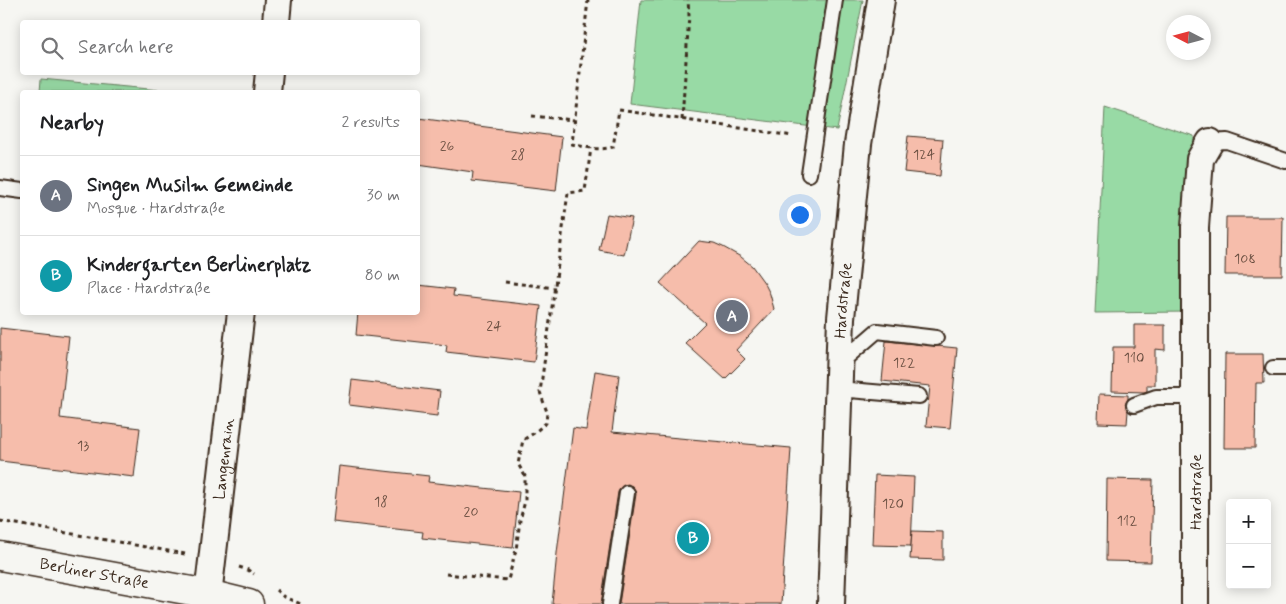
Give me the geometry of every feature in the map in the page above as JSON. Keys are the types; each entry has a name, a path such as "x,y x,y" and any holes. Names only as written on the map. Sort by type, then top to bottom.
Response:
{"street":[{"path":"276,20 278,0"},
{"name":"Hardstraße","path":"831,604 841,318 858,144 881,0"},
{"path":"267,90 270,75"},
{"name":"Hardstraße","path":"1196,604 1195,227 1200,159 1210,142"},
{"name":"Langenrain","path":"207,599 241,315"},
{"name":"Berliner Straße","path":"0,556 207,599 249,604"}],"lane":[{"path":"809,174 835,0"},
{"path":"1210,142 1226,141 1286,161"},
{"path":"0,188 20,191"},
{"path":"839,363 877,331 936,338"},
{"path":"838,389 920,396"},
{"path":"1134,405 1156,397 1196,397"},
{"path":"610,604 628,492"}],"path":[{"path":"588,0 572,144 591,148 606,149 613,147 619,110 814,139"},
{"path":"682,120 689,15 688,0"},
{"path":"532,116 574,120"},
{"path":"446,574 508,580 516,550 525,501 525,476 518,464 523,440 546,423 547,412 540,392 568,194 585,191 591,148"},
{"path":"505,282 555,288"},
{"path":"0,521 212,559 248,570 255,575"},
{"path":"269,586 284,597 301,604"}],"green space":[{"path":"641,0 863,0 837,130 630,104"},
{"path":"41,79 159,90 40,90"},
{"path":"1105,107 1194,136 1188,312 1095,313"}],"building":[{"path":"420,118 562,137 556,191 472,181 473,172 420,164"},
{"path":"908,136 943,139 940,176 904,172"},
{"path":"607,214 632,218 624,255 599,250"},
{"path":"1226,217 1283,217 1282,275 1225,275"},
{"path":"699,241 714,243 723,247 752,266 765,284 774,309 736,350 745,359 725,379 685,343 705,323 660,283"},
{"path":"420,285 454,289 453,296 541,306 534,362 446,352 447,345 356,335 358,315 420,315"},
{"path":"1134,325 1165,325 1165,350 1155,349 1155,385 1147,385 1147,391 1144,392 1112,391 1113,347 1134,347"},
{"path":"0,328 69,336 60,418 140,428 134,477 0,461"},
{"path":"886,341 957,348 950,428 926,426 930,386 882,381"},
{"path":"1225,354 1263,354 1264,383 1256,383 1255,448 1224,448"},
{"path":"595,371 619,375 612,432 791,448 781,604 619,604 636,494 633,487 628,484 621,487 618,492 601,604 552,604 573,428 586,430"},
{"path":"352,380 440,391 437,416 349,405"},
{"path":"1099,394 1128,395 1125,404 1128,411 1127,424 1098,423"},
{"path":"339,466 429,476 428,482 519,492 513,548 422,538 423,532 333,522"},
{"path":"875,475 914,477 911,546 872,545"},
{"path":"1107,479 1153,480 1151,562 1106,561"},
{"path":"912,531 943,532 943,560 910,559"}],"place":[{"name":"Singen Musilm Gemeinde","path":"732,316"},
{"name":"Kindergarten Berlinerplatz","path":"693,538"}]}
